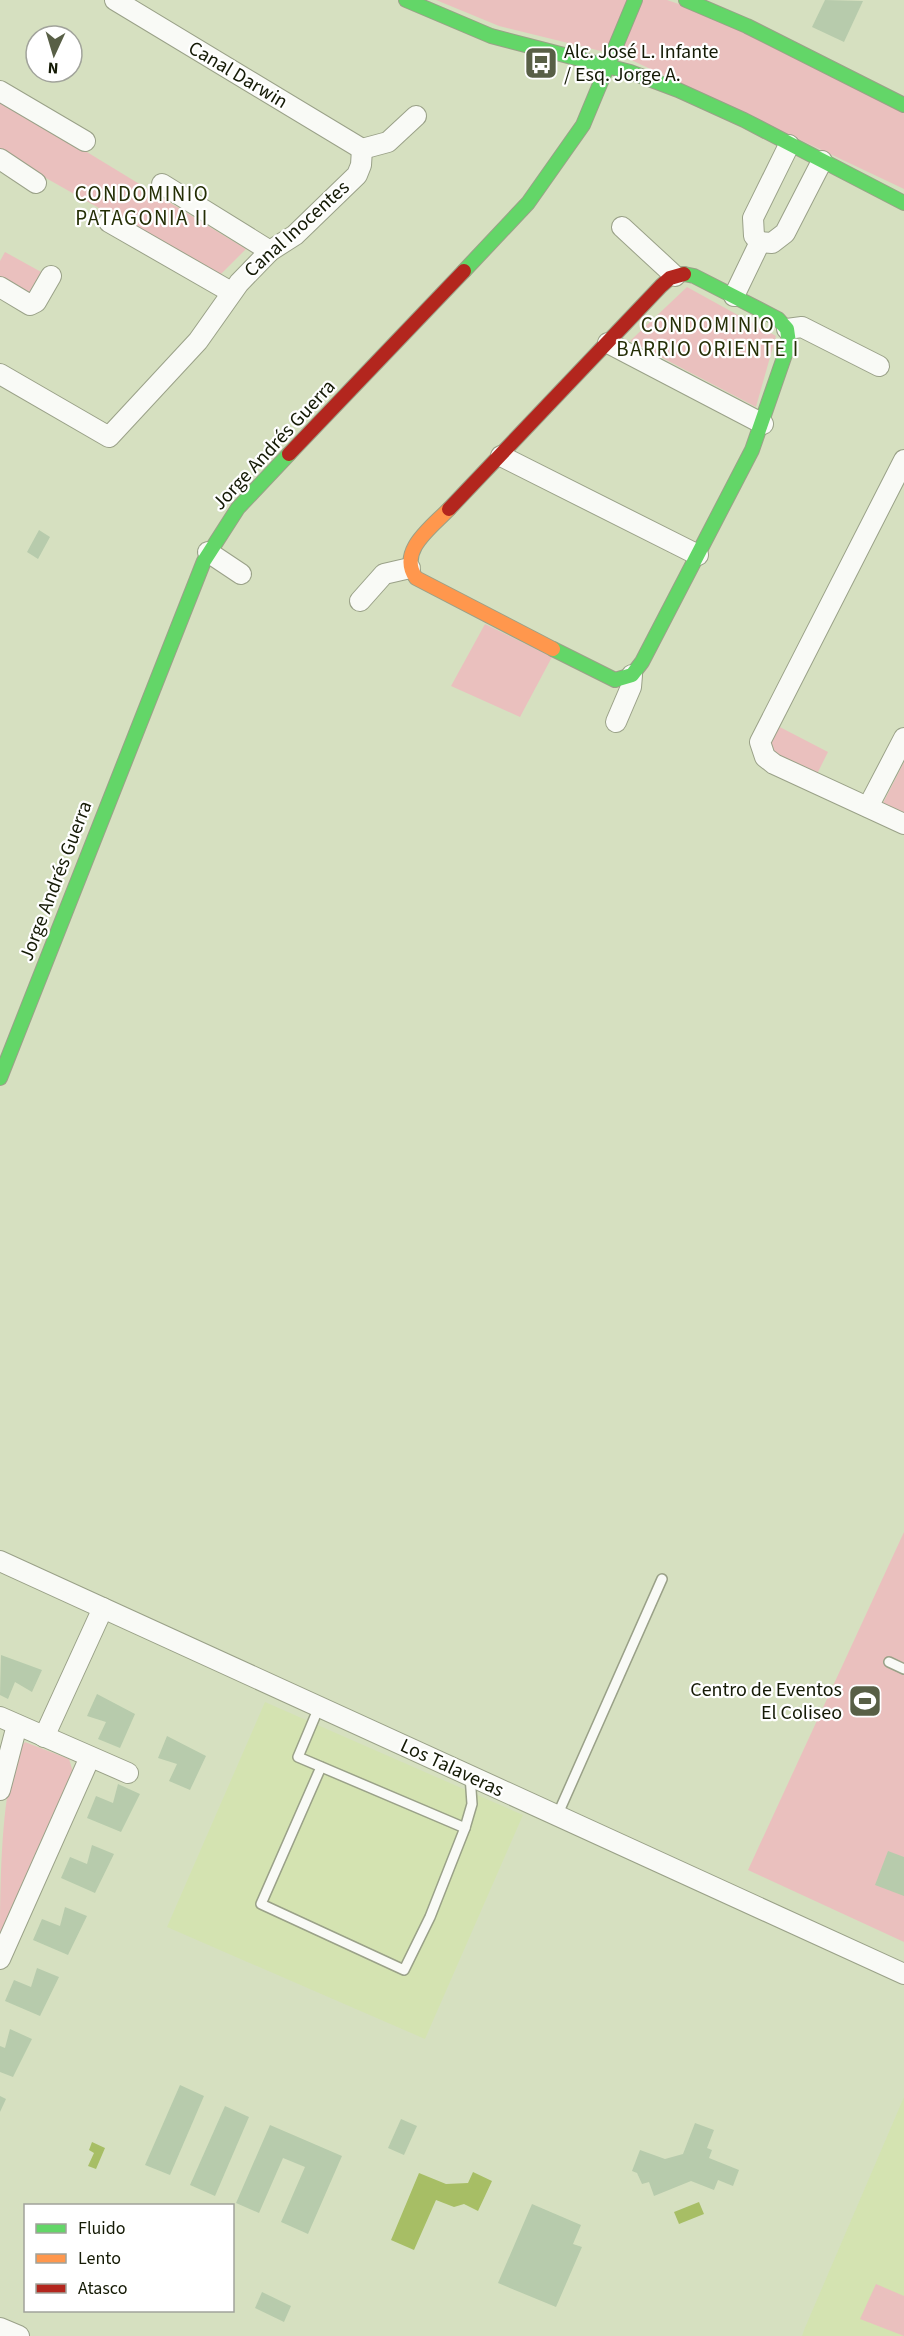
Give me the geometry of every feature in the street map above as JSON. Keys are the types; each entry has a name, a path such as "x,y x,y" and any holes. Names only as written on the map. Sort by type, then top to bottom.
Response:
{"street":[{"name":"Canal Darwin","path":"115,0 362,149"},
{"path":"406,0 460,24 502,39 608,65 688,95 904,204"},
{"name":"Jorge Andrés Guerra","path":"0,1078 208,552 238,508 528,203 577,135 635,0"},
{"path":"686,0 768,36 904,105"},
{"path":"0,91 85,141"},
{"path":"362,149 388,142 416,116"},
{"path":"789,145 753,218 753,236 760,242 777,241 785,233 822,161"},
{"name":"Canal Inocentes","path":"0,374 109,437 198,341 231,292 270,251 295,235 357,175 361,165 362,149"},
{"path":"0,159 36,183"},
{"path":"162,184 270,251"},
{"path":"109,222 231,292"},
{"path":"622,227 675,276"},
{"path":"735,296 760,242"},
{"path":"3,296 30,304 36,302 51,276"},
{"path":"616,722 630,687 632,675 642,662 753,450 789,343 787,329 778,319 694,276 675,276 662,286 413,547 410,568 413,576 420,582 605,677 620,679 632,675"},
{"path":"787,329 802,327 879,366"},
{"path":"608,343 763,424"},
{"path":"501,456 698,555"},
{"path":"904,460 760,742 765,757 774,764 904,824"},
{"path":"208,552 241,574"},
{"path":"360,601 384,574 410,568"},
{"path":"868,807 904,738"},
{"name":"Los Talaveras","path":"0,1561 904,1974"},
{"path":"44,1737 103,1608"},
{"path":"0,1790 8,1721 128,1773"},
{"path":"0,1959 90,1757"},
{"path":"0,2328 19,2336"}],"lane":[{"path":"557,1816 662,1579"},
{"path":"889,1662 904,1669"},
{"path":"319,1707 298,1757 465,1828"},
{"path":"321,1767 261,1904 404,1970 430,1917 465,1828 472,1804 470,1775"}],"shaded area":[{"path":"436,0 667,0 705,13 904,111 904,189 625,57 499,26"},
{"path":"0,99 246,249 219,276 0,152"},
{"path":"5,252 43,273 28,299 0,283 0,261"},
{"path":"687,287 776,336 756,407 630,341"},
{"path":"485,624 552,657 520,717 451,686"},
{"path":"774,724 828,752 815,778 775,757 768,744"},
{"path":"904,762 904,817 882,805"},
{"name":"Centro de Eventos El Coliseo","path":"904,1532 904,1942 748,1870"},
{"path":"265,1702 523,1815 425,2039 167,1927"},
{"path":"25,1742 69,1759 73,1772 0,1937 1,1863 6,1804 17,1756"},
{"path":"904,2097 904,2336 802,2336 804,2330"},
{"path":"92,2142 105,2148 96,2169 88,2166 94,2153 89,2150"},
{"path":"473,2172 492,2181 478,2211 464,2204 454,2207 436,2200 414,2250 391,2240 419,2173 446,2184 468,2183"},
{"path":"699,2202 704,2214 679,2224 674,2212"},
{"path":"876,2284 904,2296 904,2336 860,2319"}],"building":[{"path":"825,0 863,1 844,42 812,27"},
{"path":"39,530 50,537 38,559 27,552"},
{"path":"1,1655 42,1670 32,1692 15,1682 8,1699 0,1695"},
{"path":"97,1694 135,1714 120,1748 98,1739 106,1722 87,1716"},
{"path":"167,1736 206,1756 190,1790 169,1781 177,1764 158,1758"},
{"path":"118,1784 140,1794 121,1832 87,1818 96,1796 113,1803"},
{"path":"92,1845 114,1854 95,1893 61,1878 70,1857 87,1864"},
{"path":"888,1851 904,1857 904,1896 875,1885"},
{"path":"65,1907 87,1916 68,1955 33,1940 42,1919 60,1926"},
{"path":"37,1968 59,1977 40,2016 5,2001 14,1980 31,1987"},
{"path":"10,2029 32,2039 13,2077 0,2072 0,2046 5,2048"},
{"path":"180,2085 204,2096 170,2175 145,2165"},
{"path":"0,2096 6,2099 0,2112"},
{"path":"225,2106 249,2117 215,2196 190,2185"},
{"path":"401,2119 417,2126 404,2155 388,2148"},
{"path":"695,2123 714,2130 707,2148 712,2150 709,2158 739,2170 733,2186 718,2180 714,2190 691,2181 654,2196 649,2182 642,2184 637,2173 632,2171 640,2150 665,2159 683,2154"},
{"path":"270,2125 342,2156 308,2234 281,2222 305,2167 283,2158 259,2213 236,2203"},
{"path":"532,2204 581,2225 573,2244 582,2247 556,2307 498,2283"},
{"path":"262,2292 291,2306 284,2322 255,2308"}],"traffic: fast":[{"path":"406,0 491,36 630,72 678,90 744,120 904,203"},
{"path":"464,271 528,203 583,125 635,0"},
{"path":"686,0 747,26 904,105"},
{"path":"553,649 615,680 632,675 642,662 752,450 789,343 787,329 778,319 694,276 684,274"},
{"path":"0,1078 204,561 238,508 289,454"}],"traffic: slow":[{"path":"449,509 426,532 414,549 411,568 416,578 553,649"}],"traffic: jam":[{"path":"289,454 464,271"},
{"path":"449,509 661,286 670,278 684,274"}],"place":[{"name":"Alc. José L. Infante / Esq. Jorge A.","path":"541,63"},
{"name":"Centro de Eventos El Coliseo","path":"865,1701"}],"district":[{"name":"CONDOMINIO PATAGONIA II","path":"142,206"},
{"name":"CONDOMINIO BARRIO ORIENTE I","path":"708,337"}]}
